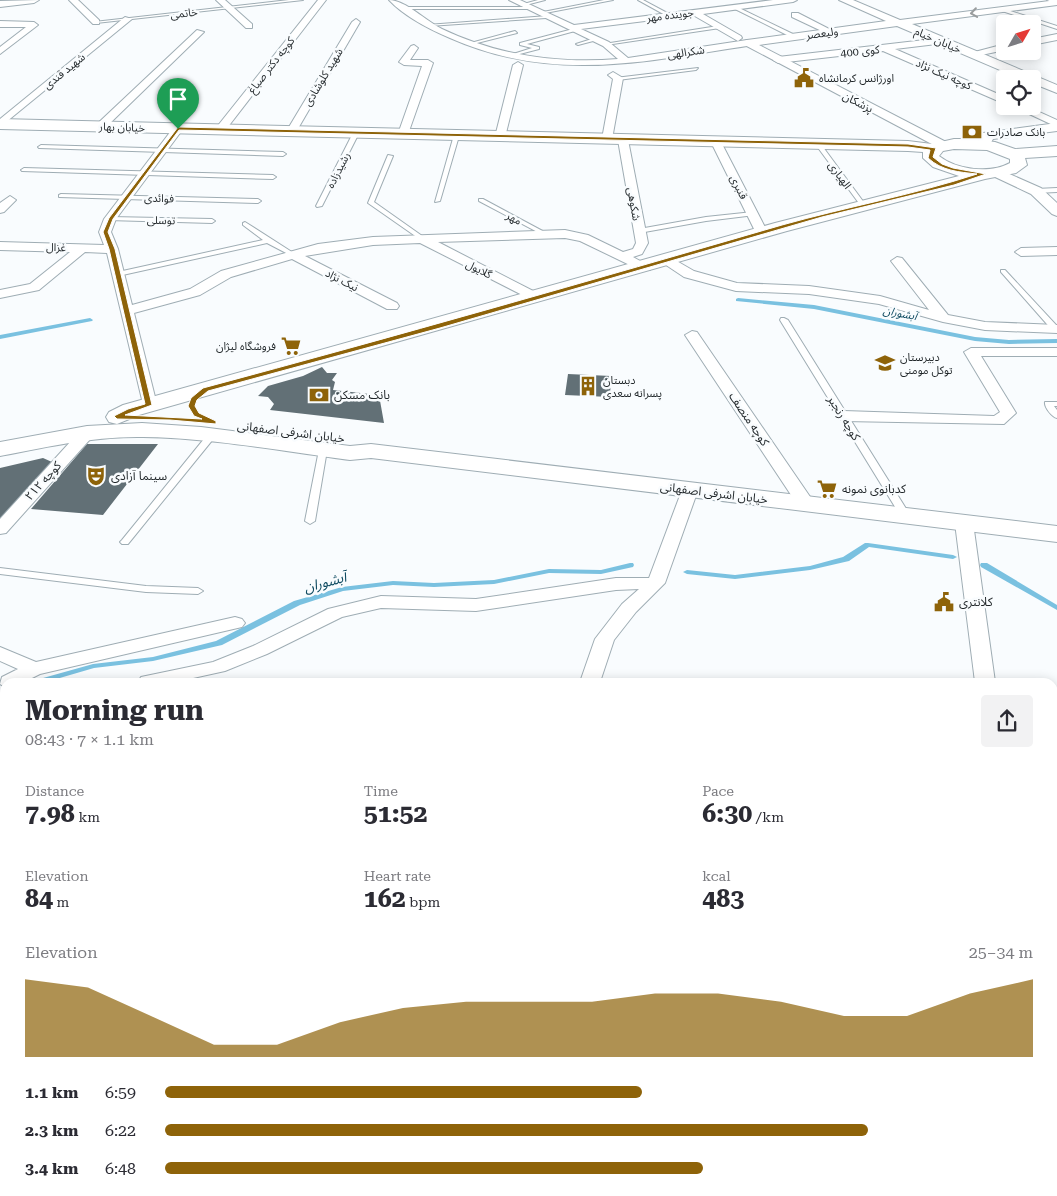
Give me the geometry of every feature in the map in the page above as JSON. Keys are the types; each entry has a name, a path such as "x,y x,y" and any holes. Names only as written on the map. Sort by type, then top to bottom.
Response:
{"main road":[{"name":"خیابان بهار","path":"0,124 939,148 982,145 1012,154"},
{"path":"939,148 931,152 931,158 940,165 960,171 991,173"},
{"path":"1012,154 1057,151"},
{"path":"117,417 130,410 863,205 991,173 1008,171 1019,165 1020,161 1012,154"},
{"path":"206,390 194,399 192,406 212,429"},
{"name":"خیابان اشرفی اصفهانی","path":"0,434 52,424 117,417 154,417 323,450 350,453 371,451 1057,534"},
{"name":"خیابان اشرفی اصفهانی","path":"0,449 87,433 212,429 355,441 371,451"}],"street":[{"path":"0,4 34,0"},
{"path":"73,0 96,22"},
{"path":"220,0 249,26"},
{"name":"کوچه دکتر صباغ","path":"220,130 322,0"},
{"name":"شکرالهی","path":"393,0 429,25 469,44 512,55 571,62 605,64 742,41"},
{"path":"513,0 606,44 625,61"},
{"path":"719,0 735,7"},
{"name":"جوینده مهر","path":"575,28 793,0"},
{"name":"خیابان خیام","path":"844,0 1010,70"},
{"path":"1051,0 1057,2"},
{"name":"ولیعصر","path":"742,41 795,37 1057,2"},
{"path":"0,12 5,20 0,24"},
{"path":"694,12 742,41"},
{"path":"795,15 831,32"},
{"name":"شهید قندی","path":"0,124 128,19"},
{"name":"شهید کلوشادی","path":"291,132 356,22"},
{"path":"0,24 34,25"},
{"path":"0,51 34,25"},
{"path":"100,127 200,32"},
{"path":"1041,40 1057,37"},
{"name":"پزشکان","path":"742,41 939,148"},
{"name":"کوی 400","path":"778,60 942,41"},
{"path":"403,134 428,63 404,62 414,48"},
{"name":"کوچه نیک نژاد","path":"884,48 996,97"},
{"path":"972,54 996,49"},
{"path":"500,137 518,65"},
{"path":"615,140 616,77"},
{"name":"خیابان خیام","path":"1041,83 1057,89"},
{"path":"1035,115 1057,126"},
{"path":"982,145 988,136 1057,126"},
{"path":"149,405 112,249 105,232 110,219 178,129"},
{"name":"شکوهی","path":"615,140 642,243 638,251 623,256"},
{"name":"قنبری","path":"716,142 762,233"},
{"path":"991,173 1036,191 1057,211"},
{"path":"0,210 10,200"},
{"path":"127,311 195,292 226,274 292,254 374,241 565,234 584,238 645,266"},
{"name":"گلایول","path":"423,239 536,298"},
{"name":"غزال","path":"0,246 112,249"},
{"path":"0,294 34,287 82,248"},
{"path":"1021,252 1057,251"},
{"name":"نیک نژاد","path":"292,254 392,306"},
{"path":"668,260 689,274 736,287 809,290 871,299 943,318 985,326 1057,329"},
{"path":"897,261 943,318"},
{"name":"کوچه منصف","path":"692,334 806,504"},
{"path":"844,416 998,421 1008,413 971,352 1057,352"},
{"name":"کوچه ۲۱۲","path":"0,530 87,433"},
{"path":"591,678 605,639 629,608 656,583 690,490"},
{"path":"964,523 984,678"},
{"path":"167,678 218,667 260,650 335,613 381,602 476,605 616,584 656,583"},
{"path":"16,678 34,668 235,623"},
{"path":"0,653 34,668"}],"lane":[{"name":"خاتمی","path":"96,22 301,0"},
{"path":"451,0 459,9"},
{"path":"402,8 459,9 526,6 543,0"},
{"path":"429,25 543,15 610,0"},
{"path":"640,0 669,15"},
{"path":"735,7 795,37"},
{"path":"1001,9 1057,28"},
{"path":"606,44 718,26"},
{"path":"512,55 537,48 522,44 575,28"},
{"path":"469,44 516,32"},
{"path":"578,44 595,39"},
{"path":"616,77 696,69"},
{"name":"رشیدزاده","path":"320,206 356,133"},
{"path":"437,201 456,136"},
{"name":"الهیاری","path":"818,144 863,205"},
{"path":"41,147 283,154"},
{"path":"390,156 371,204 423,239"},
{"path":"24,170 272,178"},
{"path":"1036,191 1057,190"},
{"name":"فوائدی","path":"60,196 258,201"},
{"name":"مهر","path":"481,200 546,235"},
{"path":"639,231 706,219 753,214"},
{"name":"توسلی","path":"110,219 212,221"},
{"path":"245,224 268,241 292,254"},
{"path":"118,274 268,241"},
{"path":"1004,271 1057,329"},
{"name":"کوچه رنجبر","path":"784,320 905,516"},
{"path":"1057,404 1048,404 1057,416"},
{"path":"126,542 212,429"},
{"path":"310,521 323,450"},
{"path":"0,572 146,589 198,591"}],"building":[{"name":"بانک مسکن","path":"322,367 327,373 337,373 332,380 335,382 333,390 379,395 384,423 270,410 274,404 268,397 258,396 268,386 303,376"},
{"name":"دبستان پسرانه سعدی","path":"568,374 611,376 610,397 565,395"},
{"name":"سینما آزادی","path":"87,444 158,444 103,515 31,509"},
{"path":"43,458 52,462 0,519 0,468"}],"waterway":[{"name":"آبشوران","path":"738,300 814,307 975,339 1009,342 1057,341"},
{"name":"آبشوران","path":"0,337 90,320"},
{"name":"آبشوران","path":"687,572 735,577 810,568 846,559 868,545 953,557"},
{"name":"آبشوران","path":"52,678 93,666 153,659 219,643 297,603 342,589 393,583 434,585 494,582 549,571 601,572 630,565"},
{"name":"آبشوران","path":"984,565 1057,608"}],"place":[{"name":"اورژانس کرمانشاه","path":"804,78"},
{"name":"بانک صادرات","path":"972,132"},
{"name":"فروشگاه لیژان","path":"291,346"},
{"name":"دبیرستان توکل مومنی","path":"885,363"},
{"name":"دبستان پسرانه سعدی","path":"588,386"},
{"name":"بانک مسکن","path":"319,395"},
{"name":"سینما آزادی","path":"96,476"},
{"name":"کدبانوی نمونه","path":"827,489"},
{"name":"کلانتری","path":"944,602"}],"route":[{"path":"178,129 908,146 934,149 930,155 931,158 940,165 983,174 952,184 820,216 438,326 206,390 194,399 192,406 197,414 214,422 170,418 117,417 130,410 149,405 112,249 105,232 110,219 178,129"}]}
